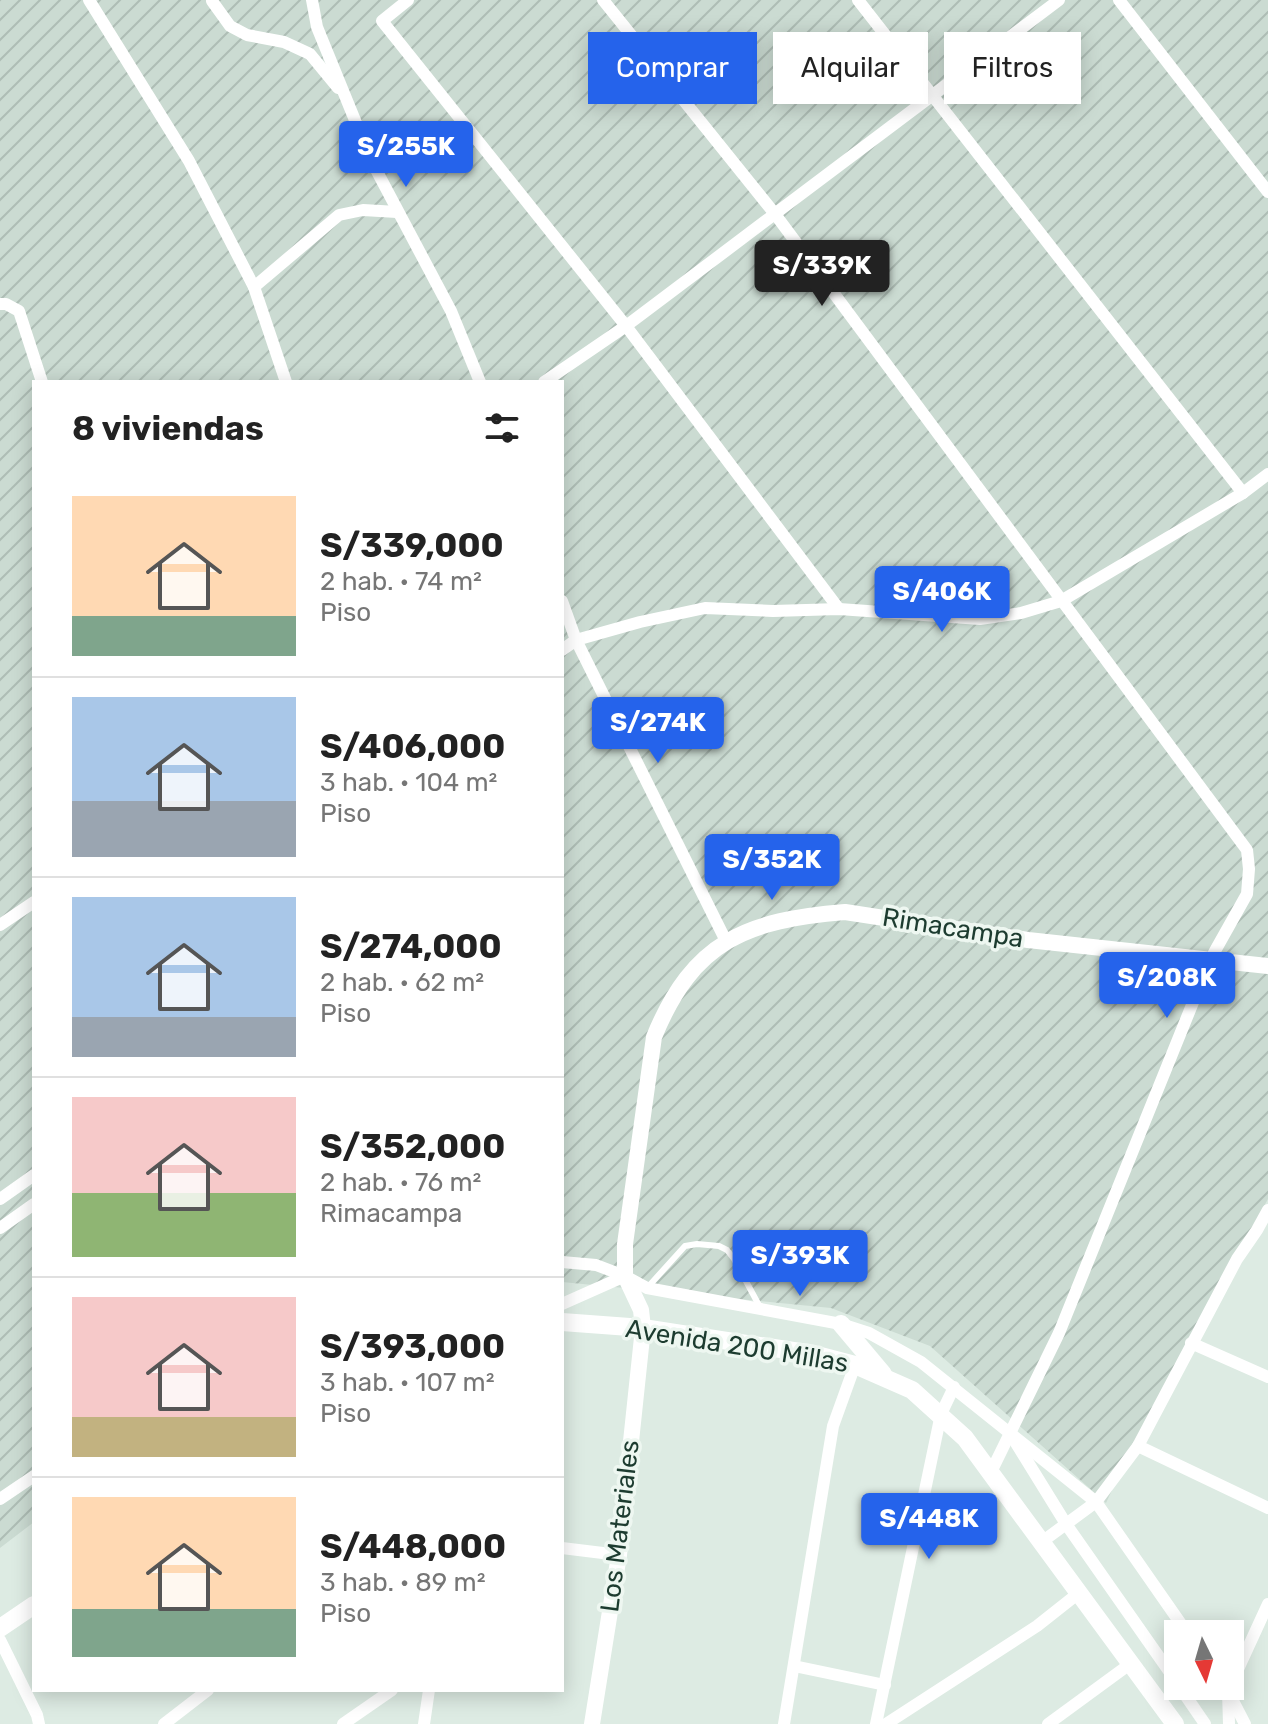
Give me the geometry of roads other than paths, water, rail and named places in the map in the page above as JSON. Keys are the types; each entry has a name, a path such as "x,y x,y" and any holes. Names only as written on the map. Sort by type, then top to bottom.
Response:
{"main road":[{"name":"Avenida 200 Millas","path":"564,1322 643,1328 813,1354 855,1365 912,1390 965,1438 1175,1724"},
{"path":"841,1324 885,1376"},
{"path":"0,1628 32,1606"}],"street":[{"path":"89,0 189,161 254,287 285,380"},
{"path":"312,0 317,27 372,162 451,311 479,380"},
{"path":"408,0 382,21 626,326 839,609"},
{"path":"603,0 775,214 1247,850 1247,894 1211,958 1059,1333 991,1472"},
{"path":"858,0 1243,493"},
{"path":"547,380 626,326 1059,0"},
{"path":"1119,0 1268,192"},
{"path":"212,1 230,26 247,35 284,42 310,54 349,104"},
{"path":"254,287 339,215 363,210 397,212"},
{"path":"0,304 19,311 41,380"},
{"path":"564,649 576,640 705,608 773,611 839,609 980,619 1021,613 1061,601 1243,493 1268,474"},
{"path":"564,607 576,640 726,941"},
{"path":"0,925 32,903"},
{"name":"Rimacampa","path":"643,1328 641,1310 625,1276 625,1244 654,1037 667,1005 684,978 726,941 749,929 776,922 845,912 1028,940 1268,966"},
{"path":"0,1199 32,1176"},
{"path":"0,1228 32,1205"},
{"path":"1043,1541 1096,1502 1138,1446 1237,1259 1263,1233 1268,1210"},
{"path":"564,1262 596,1265 647,1288 841,1324 869,1333 921,1362 1096,1502 1178,1620"},
{"path":"564,1303 625,1276"},
{"name":"Los Materiales","path":"592,1724 619,1555 643,1328"},
{"path":"1191,1343 1268,1377"},
{"path":"784,1724 833,1426 855,1365"},
{"path":"876,1724 941,1414 954,1387"},
{"path":"1011,1433 1066,1524 1164,1664"},
{"path":"1138,1446 1268,1508"},
{"path":"0,1499 32,1477"},
{"path":"564,1548 619,1555"},
{"path":"886,1724 1037,1626 1080,1592"},
{"path":"1244,1652 1268,1604"},
{"path":"0,1640 39,1724"},
{"path":"1048,1724 1130,1664"},
{"path":"794,1666 885,1685"},
{"path":"164,1724 205,1692"},
{"path":"343,1724 389,1692"},
{"path":"424,1724 429,1692"},
{"path":"1189,1700 1205,1724"},
{"path":"1227,1700 1229,1724"},
{"path":"1232,1700 1245,1724"}],"lane":[{"path":"647,1288 685,1246 719,1246 734,1259 761,1309"}]}
